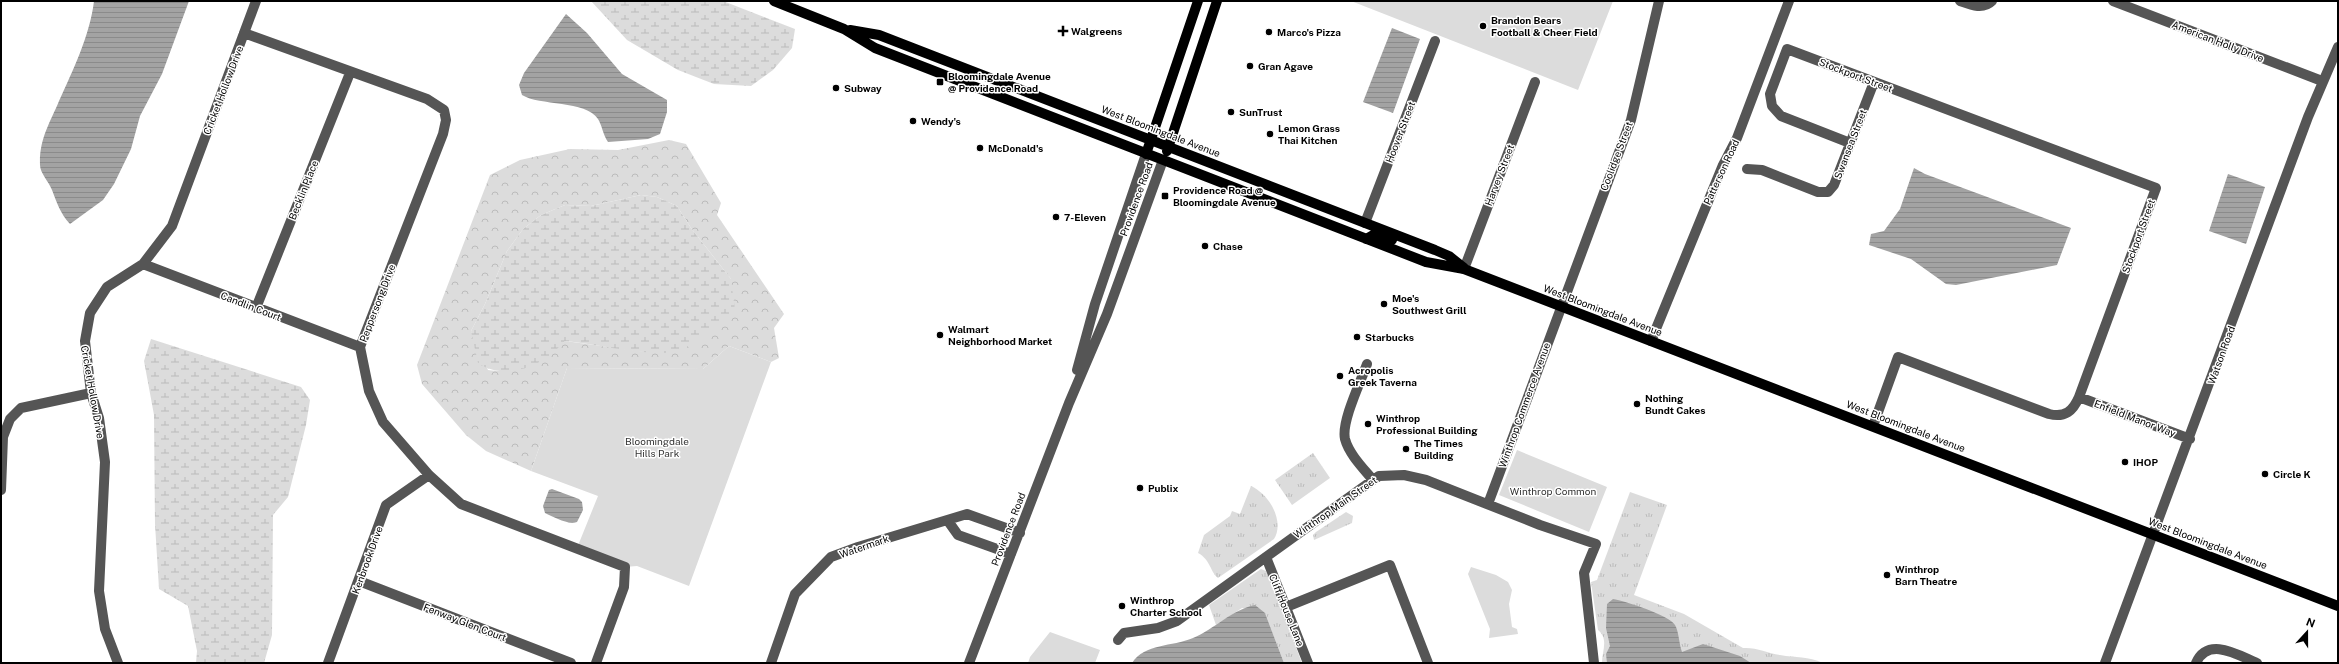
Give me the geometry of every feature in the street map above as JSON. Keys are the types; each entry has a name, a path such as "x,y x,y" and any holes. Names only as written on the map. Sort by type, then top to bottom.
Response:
{"main road":[{"name":"West Bloomingdale Avenue","path":"774,1 844,29 875,48 1146,154 1426,262 1464,269 2338,606"},
{"name":"Providence Road","path":"1146,154 1198,1"},
{"name":"Providence Road","path":"1163,160 1169,147 1217,1"},
{"name":"West Bloomingdale Avenue","path":"844,29 879,35 1169,147 1435,250 1449,256 1464,269"},
{"path":"1366,239 1370,235 1376,235 1420,251 1435,250"}],"street":[{"name":"Cricket Hollow Drive","path":"118,663 105,629 99,591 105,462 99,418 91,393 85,341 90,313 107,288 143,264 172,226 256,1"},
{"name":"Coolidge Street","path":"1560,306 1631,120 1659,1"},
{"name":"Patterson Road","path":"1650,341 1714,185 1737,138 1789,1"},
{"path":"1960,1 1981,6 1988,5 1992,1"},
{"name":"American Holly Drive","path":"2113,1 2322,81"},
{"name":"Peppersong Drive","path":"244,33 350,73 431,101 441,107 446,115 443,134 360,347 369,391 383,422 429,475 462,504 625,567 624,587 596,663"},
{"name":"Hoover Street","path":"1365,223 1435,42"},
{"name":"Watson Road","path":"2105,663 2190,439 2322,81 2338,47"},
{"name":"Stockport Street","path":"1850,143 1781,116 1772,106 1770,94 1787,49 2156,188 2079,397 2072,410 2061,416 2055,415 1898,357 1873,426"},
{"name":"Becklin Place","path":"256,308 350,73"},
{"name":"Harvey Street","path":"1464,269 1535,82"},
{"name":"Swansea Street","path":"1747,169 1762,170 1818,192 1828,192 1834,185 1874,82"},
{"name":"Providence Road","path":"1069,403 1095,304 1146,154"},
{"name":"Providence Road","path":"969,663 1069,403 1108,314 1163,160"},
{"name":"Candlin Court","path":"143,264 360,347"},
{"name":"Winthrop Commerce Avenue","path":"1488,504 1560,306"},
{"path":"1367,364 1346,422 1344,438 1350,451 1373,480"},
{"path":"1,490 3,438 10,419 22,408 91,393"},
{"name":"Enfield Manor Way","path":"2079,397 2190,439"},
{"name":"Kenbrook Drive","path":"328,663 386,505 429,475"},
{"name":"Winthrop Main Street","path":"1118,640 1124,633 1158,628 1177,621 1379,476 1404,475 1426,480 1596,544 1584,573 1594,663"},
{"name":"Watermark","path":"771,663 795,594 831,557 875,541 948,521 967,514 1020,533"},
{"path":"948,521 958,535 1011,554"},
{"name":"Cliff House Lane","path":"1266,557 1308,663"},
{"path":"1286,607 1390,565 1428,663"},
{"name":"Fenway Glen Court","path":"359,581 571,663"},
{"path":"2196,663 2204,651 2215,648 2257,663"}],"green space":[{"path":"591,1 723,1 795,29 792,48 773,70 751,86 714,84 678,70 627,40"},
{"path":"1351,1 1613,1 1578,90"},
{"path":"669,140 686,144 721,203 717,215 784,314 774,328 779,358 771,362 729,346 703,369 567,368 531,471 486,451 466,435 422,384 417,365 490,175 520,160 570,149 618,150","holes":["641,195 657,197 677,206 691,228 731,279 671,352 646,352 565,341 530,365 512,370 488,370 471,331 485,304 507,251 523,229 541,215 565,205 591,206"]},
{"path":"641,195 657,197 677,206 691,228 731,279 735,310 729,317 698,341 672,352 650,353 565,341 549,356 532,366 523,369 514,371 495,370 486,368 478,363 471,331 485,304 507,251 523,229 541,215 565,205 591,206"},
{"path":"151,339 301,387 310,400 306,425 288,497 273,515 272,635 264,663 196,663 197,651 188,606 159,589 155,524 154,415 144,361"},
{"name":"Bloomingdale Hills Park","path":"729,346 771,362 689,586 637,566 625,567 577,548 598,496 531,471 567,368 703,369"},
{"name":"Winthrop Common","path":"1517,450 1607,487 1589,532 1499,495"},
{"path":"1313,453 1330,478 1292,505 1275,480"},
{"path":"1251,486 1264,495 1273,509 1278,524 1277,532 1274,539 1218,578 1213,573 1208,562 1198,553 1204,535 1230,516 1232,511 1240,514"},
{"path":"1630,492 1667,505 1634,595 1684,614 1743,648 1757,649 1780,655 1807,658 1823,663 1602,663 1604,641 1598,630 1591,582 1597,580"},
{"path":"1346,512 1353,516 1352,523 1314,540 1313,535 1316,532"},
{"path":"1471,567 1496,575 1508,582 1512,590 1509,604 1512,627 1517,629 1518,634 1489,638 1490,629 1468,574"},
{"path":"1261,569 1266,571 1302,663 1284,663 1265,613 1242,608 1216,625 1209,605"},
{"path":"1050,632 1100,650 1095,663 1028,663 1030,657"}],"shaded area":[{"path":"94,1 189,1 162,74 140,116 131,149 114,184 103,200 70,224 61,212 51,187 41,171 40,156 43,139 85,39"},
{"path":"566,14 587,33 622,74 667,100 667,112 660,134 648,139 608,142 598,119 592,113 573,106 539,101 522,95 519,85 524,73"},
{"path":"1392,28 1420,39 1393,113 1363,102"},
{"path":"1914,168 1925,174 2071,228 2057,265 1956,285 1946,284 1911,259 1869,245 1871,234 1884,231 1900,209"},
{"path":"2228,174 2265,187 2246,244 2209,231"},
{"path":"552,489 579,499 582,502 583,510 577,522 565,522 545,513 543,506 549,490"},
{"path":"1613,599 1646,609 1671,621 1675,625 1682,652 1703,644 1740,656 1751,663 1607,663 1606,654 1610,646 1606,628 1607,604"},
{"path":"1255,605 1265,613 1284,663 1132,663 1144,652 1160,646 1193,638 1209,630 1238,611"}],"place":[{"name":"Brandon Bears Football & Cheer Field","path":"1483,26"},
{"name":"Walgreens","path":"1063,31"},
{"name":"Marco's Pizza","path":"1269,32"},
{"name":"Gran Agave","path":"1250,66"},
{"name":"Bloomingdale Avenue @ Providence Road","path":"940,82"},
{"name":"Subway","path":"836,88"},
{"name":"SunTrust","path":"1231,112"},
{"name":"Wendy's","path":"913,121"},
{"name":"Lemon Grass Thai Kitchen","path":"1270,134"},
{"name":"McDonald's","path":"980,148"},
{"name":"Providence Road @ Bloomingdale Avenue","path":"1165,196"},
{"name":"7-Eleven","path":"1056,217"},
{"name":"Chase","path":"1205,246"},
{"name":"Moe's Southwest Grill","path":"1384,304"},
{"name":"Walmart Neighborhood Market","path":"940,335"},
{"name":"Starbucks","path":"1357,337"},
{"name":"Acropolis Greek Taverna","path":"1340,376"},
{"name":"Nothing Bundt Cakes","path":"1637,404"},
{"name":"Winthrop Professional Building","path":"1368,424"},
{"name":"The Times Building","path":"1406,449"},
{"name":"IHOP","path":"2125,462"},
{"name":"Circle K","path":"2265,474"},
{"name":"Publix","path":"1140,488"},
{"name":"Winthrop Barn Theatre","path":"1887,575"},
{"name":"Winthrop Charter School","path":"1122,606"}]}
